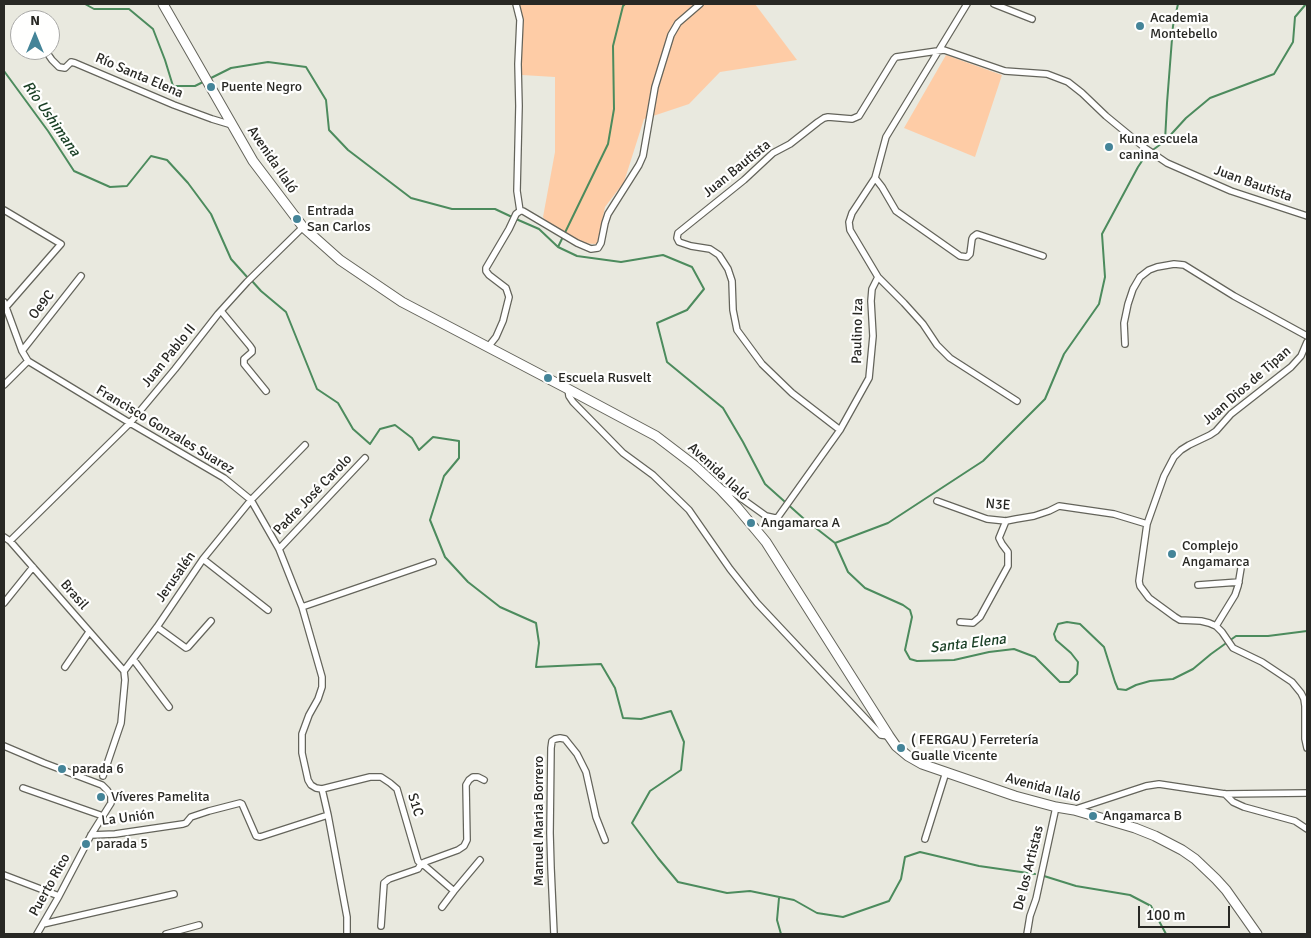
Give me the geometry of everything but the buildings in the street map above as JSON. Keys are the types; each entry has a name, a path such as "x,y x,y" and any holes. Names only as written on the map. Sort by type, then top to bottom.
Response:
{"main road":[{"name":"Avenida Ilaló","path":"163,4 253,161 302,227 340,260 402,302 656,436 694,465 736,506 766,542 896,746 922,764 1015,796 1074,810 1135,828 1182,850 1226,890 1257,934"}],"street":[{"path":"488,348 496,337 503,321 509,297 506,288 489,275 486,268 518,213 518,64 520,20 516,4"},
{"path":"518,213 523,212 541,221 577,243 591,249 598,248 608,214 643,156 655,87 671,35 678,23 700,4"},
{"path":"967,4 886,137 875,178 852,213 849,222 850,230 878,277 923,324 937,345 950,358 1017,401"},
{"path":"994,4 1032,19"},
{"name":"Juan Bautista","path":"840,430 792,393 762,364 737,330 732,310 732,282 728,269 719,255 710,250 679,242 677,238 678,234 744,180 773,153 794,141 824,118 852,119 859,116 896,57 944,50 1004,71 1047,74 1068,82 1144,148 1167,163 1231,191 1307,216"},
{"name":"Río Santa Elena","path":"52,60 62,68 65,68 71,62 75,63 182,108 232,125"},
{"path":"875,178 896,211 960,256 967,257 970,254 973,236 977,234 1043,256"},
{"path":"4,210 61,244 5,304"},
{"name":"Juan Pablo II","path":"10,541 130,423 247,282 302,227"},
{"path":"1125,344 1124,323 1128,304 1140,277 1149,270 1174,264 1184,265 1234,296 1307,336"},
{"name":"Oe9C","path":"22,351 81,276"},
{"name":"Paulino Iza","path":"720,489 734,493 766,516 778,517 840,430 869,378 873,336 872,289 878,277"},
{"name":"Francisco Gonzales Suarez","path":"5,304 22,351 28,361 224,478 251,500 279,549 302,607 322,677 322,687 318,699 309,715 302,734 302,755 308,780 311,785 322,790"},
{"path":"221,312 252,349 252,352 244,359 244,364 266,391"},
{"name":"Juan Dios de Tipan","path":"1216,626 1201,621 1180,620 1149,598 1143,591 1140,586 1139,576 1147,524 1164,476 1174,457 1189,445 1210,435 1231,414 1291,367 1301,356 1307,342"},
{"path":"4,385 28,361"},
{"path":"568,389 569,396 573,402 622,453 653,475 689,510 756,603 881,735 889,736"},
{"name":"Jerusalén","path":"124,671 157,627 203,559 251,500 306,445"},
{"name":"Padre José Carolo","path":"279,549 365,458"},
{"name":"N3E","path":"937,501 988,519 1006,521 1034,516 1059,506 1114,514 1147,524"},
{"path":"960,622 972,623 980,617 1008,566 1008,552 999,538 1006,521"},
{"name":"Brasil","path":"4,538 10,541 124,671"},
{"path":"203,559 268,610"},
{"path":"302,607 433,562"},
{"path":"1242,562 1235,595 1216,626 1232,648 1277,671 1298,688 1305,706 1305,739 1307,748"},
{"path":"4,603 32,567"},
{"path":"1198,585 1239,582"},
{"path":"157,627 186,648 210,621"},
{"path":"66,667 90,632"},
{"path":"133,659 169,707"},
{"path":"103,776 121,724 125,680 124,671"},
{"name":"Manuel Maria Borrero","path":"554,934 550,833 551,748 552,741 555,739 565,739 577,754 586,772 596,818 605,840"},
{"name":"Puerto Rico","path":"4,746 29,758 102,784 108,790 111,800 111,804 91,835 37,934"},
{"path":"925,838 946,772"},
{"name":"S1C","path":"322,790 370,777 381,777 390,783 397,789 418,861 421,864"},
{"path":"381,926 384,883 389,879 418,869 421,864 464,846 467,840 466,785 473,777 484,780"},
{"path":"1074,810 1146,786 1159,784 1225,794 1307,793"},
{"path":"23,788 103,816"},
{"path":"322,790 347,917 347,934"},
{"path":"1225,794 1233,802 1295,822 1307,830"},
{"name":"La Unión","path":"91,835 115,834 183,824 191,817 240,803 256,836 260,837 328,815"},
{"name":"De los Artistas","path":"1027,934 1056,807"},
{"path":"442,907 480,860"},
{"path":"421,864 454,891"},
{"path":"4,875 59,896"},
{"path":"43,924 174,894"},
{"path":"166,934 199,925"}],"shaded area":[{"path":"517,4 755,4 797,60 720,72 689,104 644,119 624,182 605,207 597,244 576,243 555,232 543,217 555,152 555,77 522,75"},
{"path":"946,55 1002,75 975,157 904,128"}],"waterway":[{"path":"85,4 94,9 129,9 153,29 173,86 195,86 205,81"},
{"path":"558,247 608,144 614,109 613,46 625,4"},
{"path":"835,543 888,523 983,461 1045,399 1064,354 1099,304 1105,277 1102,234 1146,155 1165,141 1173,26 1178,4"},
{"path":"1165,141 1186,118 1210,98 1274,74 1293,42 1295,17 1306,4"},
{"path":"209,79 231,68 268,62 306,67 326,100 329,130 348,150 411,198 452,209 495,209 512,217"},
{"name":"Río Ushimana","path":"4,71 48,131 74,171 110,187 127,186 151,156 167,160 188,183 211,214 231,259 248,278"},
{"name":"Santa Elena","path":"516,219 539,229 558,247 577,256 621,262 663,255 692,267 704,289 687,310 657,323 667,362 723,408 765,484 803,518 835,543 848,572 865,588 910,610 912,617 905,650 910,659 917,661 954,660 989,652 1014,649 1035,657 1060,682 1069,682 1077,674 1078,662 1056,640 1054,634 1058,624 1067,622 1080,624 1104,647 1118,689 1126,690 1150,681 1173,679 1193,669 1236,636 1268,636 1307,631"},
{"name":"Río Ushimana","path":"252,281 286,312 317,389 338,403 353,429 370,444 380,429 395,425 412,438 419,450 433,437 459,441 459,458 444,476 430,520 445,557 468,582 500,607 536,623 539,643 536,667 601,664 615,688 623,718 641,719 671,711 684,742 681,770 650,791 632,823 678,882 727,893 750,891 794,900 817,913 843,917 889,901 901,879 905,857 920,852 979,866 1035,874"},
{"path":"1044,876 1076,886 1130,895 1151,906 1166,934"},
{"name":"Río Ushimana","path":"779,898 777,920 781,934"}],"place":[{"name":"Academia Montebello","path":"1140,26"},
{"name":"Puente Negro","path":"211,87"},
{"name":"Kuna escuela canina","path":"1109,147"},
{"name":"Entrada San Carlos","path":"297,219"},
{"name":"Escuela Rusvelt","path":"548,378"},
{"name":"Angamarca A","path":"751,523"},
{"name":"Complejo Angamarca","path":"1172,554"},
{"name":"( FERGAU ) Ferretería Gualle Vicente","path":"901,748"},
{"name":"parada 6","path":"62,769"},
{"name":"Víveres Pamelita","path":"101,797"},
{"name":"Angamarca B","path":"1093,816"},
{"name":"parada 5","path":"86,844"}]}
